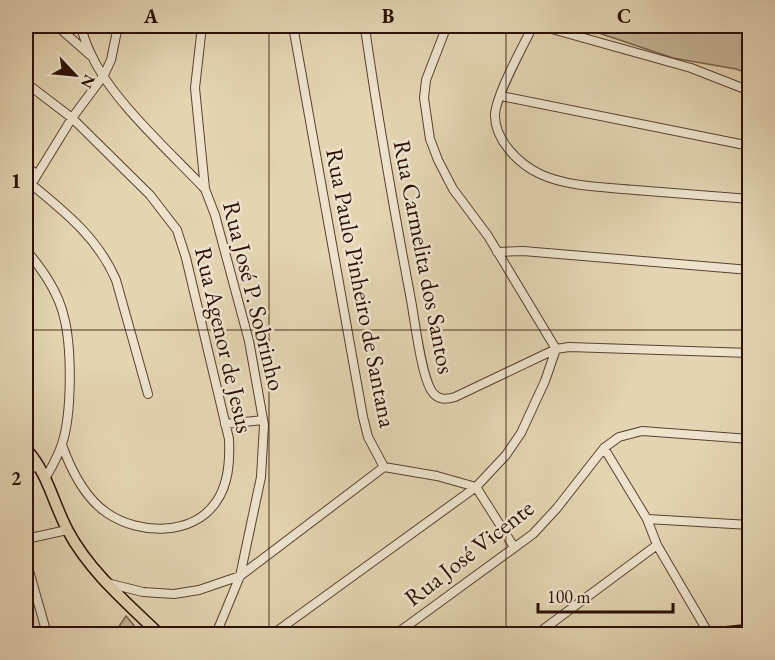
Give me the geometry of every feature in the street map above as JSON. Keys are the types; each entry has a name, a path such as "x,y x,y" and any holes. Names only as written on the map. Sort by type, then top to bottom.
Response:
{"main road":[{"path":"26,449 46,477 68,530 80,550 106,583 159,634"},
{"path":"710,634 742,632"}],"street":[{"path":"57,26 91,56 144,125 205,189"},
{"path":"80,26 91,56"},
{"path":"26,193 72,118 104,75 111,60 118,26"},
{"name":"Rua José P. Sobrinho","path":"202,26 195,88 205,189 216,215 249,341 263,420 261,477 240,576 216,634"},
{"name":"Rua Paulo Pinheiro de Santana","path":"292,26 363,417 368,437 384,467"},
{"path":"532,26 495,113 503,140 519,160 541,174 569,182 750,199"},
{"path":"541,26 691,68 750,91"},
{"path":"361,27 448,27 426,80 424,98 430,139 453,189 498,252 556,350"},
{"name":"Rua Carmelita dos Santos","path":"361,27 420,347 431,390 441,399 455,397 556,350"},
{"name":"Rua Agenor de Jesus","path":"26,83 72,118 150,195 177,230 186,258 225,423 230,454 222,491 216,503 206,513 193,521 166,528 140,528 124,522 98,506 78,480 62,445"},
{"path":"501,96 750,146"},
{"path":"26,167 37,174"},
{"path":"31,183 87,233 107,261 116,280 148,394"},
{"path":"26,250 49,280 66,324 70,362 62,445 46,477"},
{"path":"498,252 523,251 750,270"},
{"path":"556,350 580,346 750,353"},
{"path":"273,634 476,487 506,455 521,433 545,381 556,350"},
{"path":"225,423 263,420"},
{"name":"Rua José Vicente","path":"396,634 542,526 604,448 619,437 642,431 750,439"},
{"path":"604,448 646,519 657,545 710,634"},
{"path":"26,470 39,466"},
{"path":"106,583 142,592 174,594 199,590 240,576 384,467 437,476 476,487 514,547"},
{"path":"646,519 750,525"},
{"path":"26,539 68,530"},
{"path":"537,634 657,545"},
{"path":"26,560 47,634"}],"shaded area":[{"path":"578,26 749,26 749,74 736,69 673,58"},
{"path":"126,616 141,634 114,634"}]}
